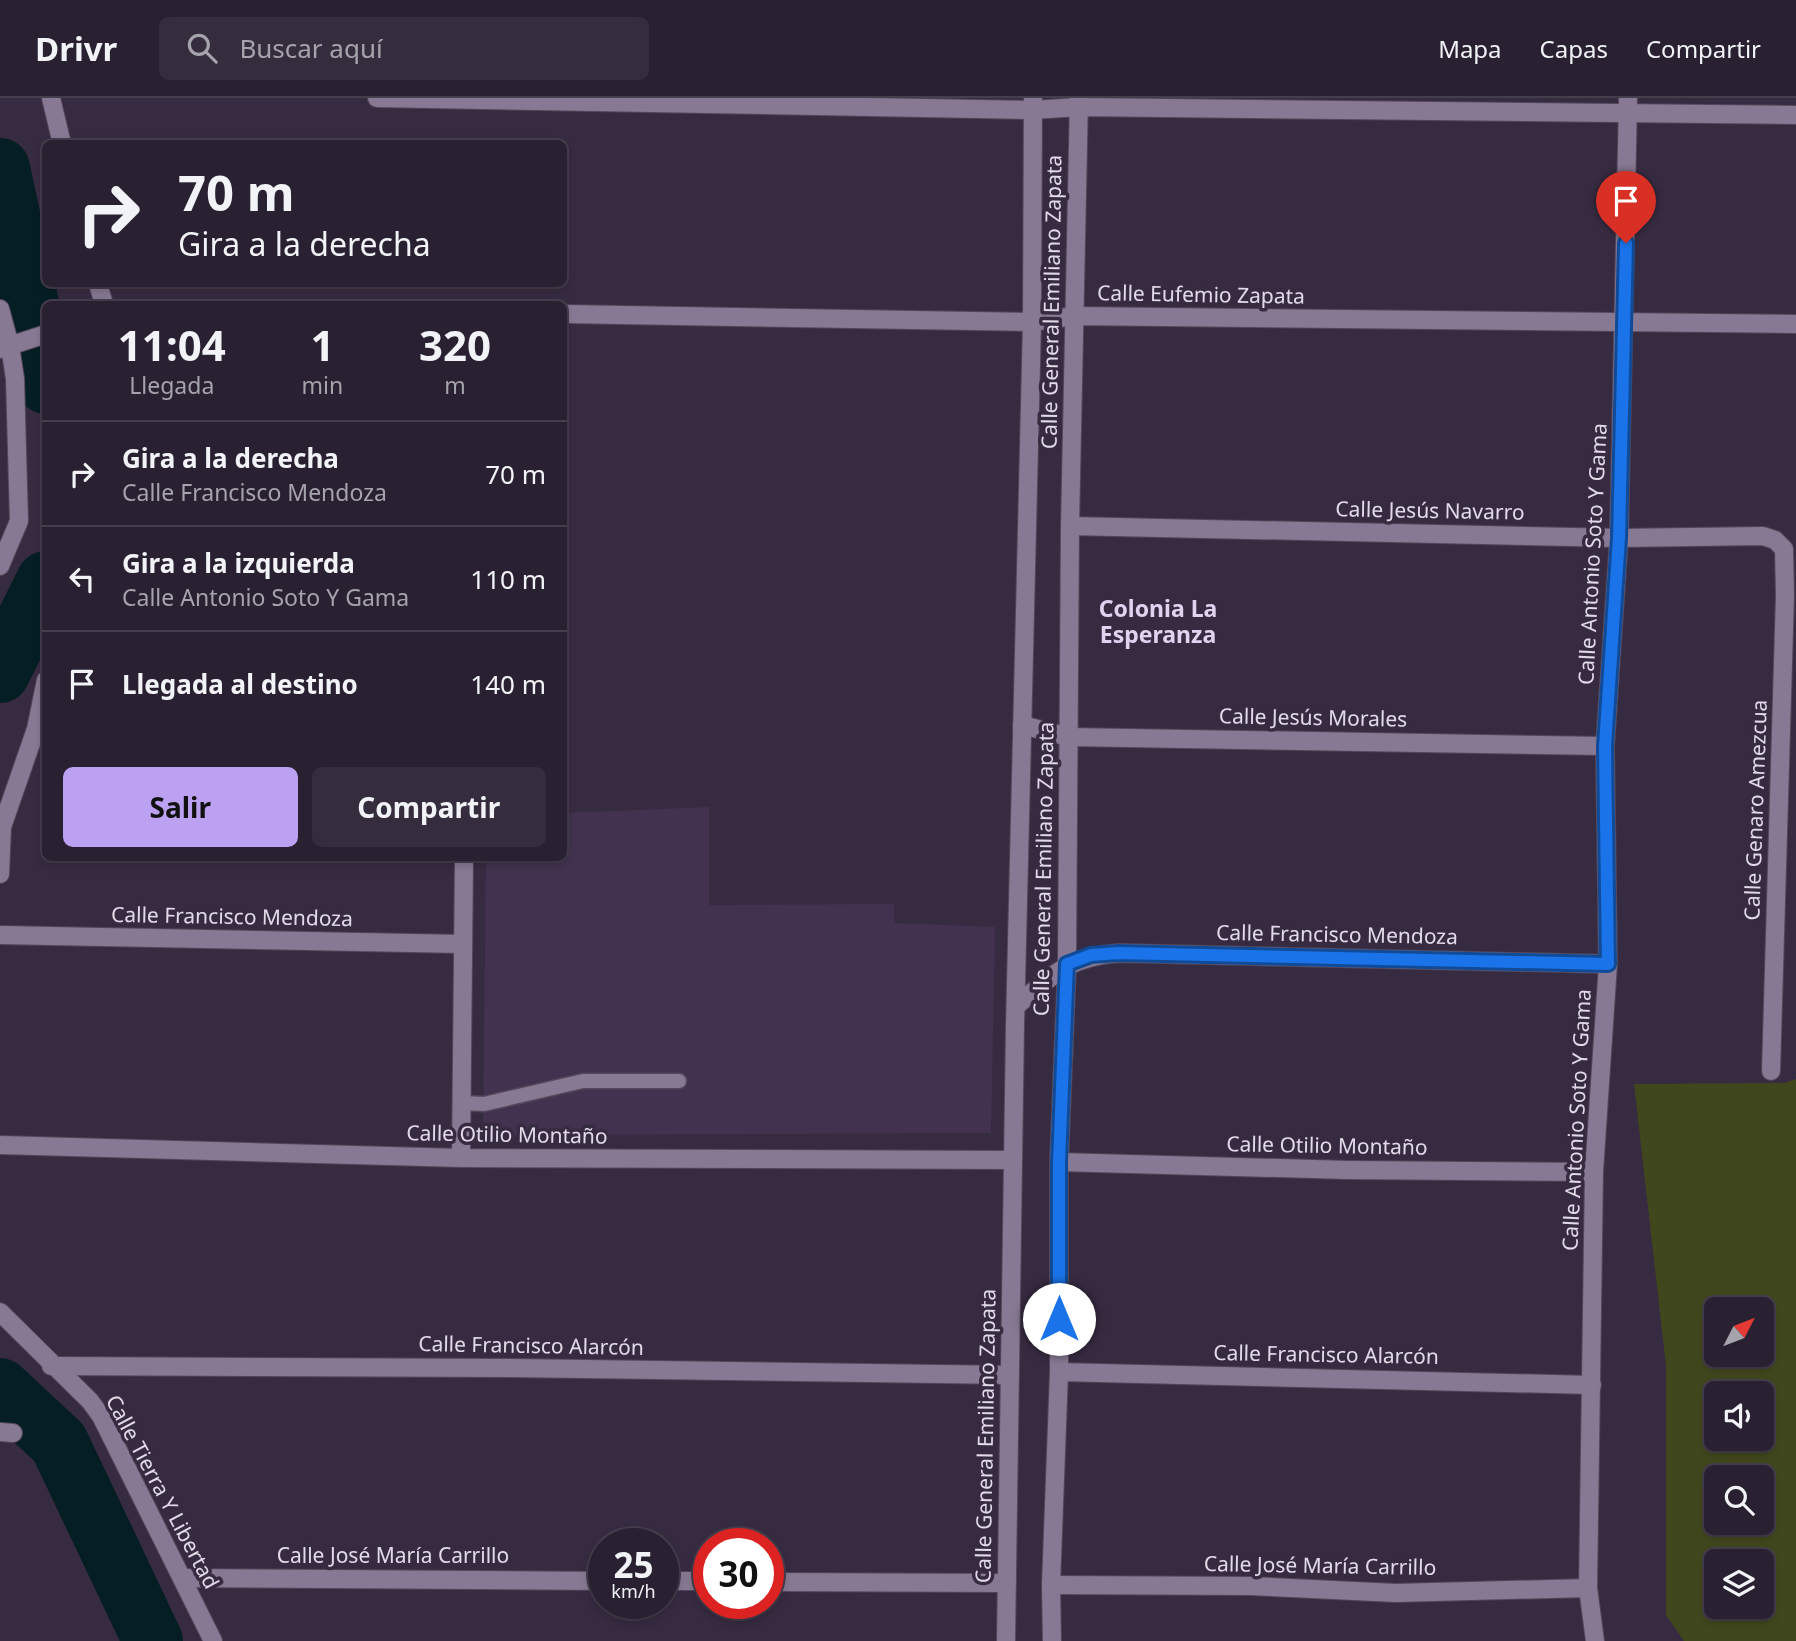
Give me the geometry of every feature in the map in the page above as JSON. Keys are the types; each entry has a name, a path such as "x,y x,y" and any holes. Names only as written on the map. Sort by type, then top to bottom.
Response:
{"street":[{"path":"51,98 61,140"},
{"path":"377,98 1033,104 1628,105 1796,115"},
{"name":"Calle General Emiliano Zapata","path":"1052,1641 1051,1585 1059,1372 1059,1162 1067,964 1070,526 1079,103"},
{"name":"Calle General Emiliano Zapata","path":"1006,1641 1016,1006 1032,322 1033,104"},
{"name":"Calle Antonio Soto Y Gama","path":"1595,1641 1588,1588 1594,1172 1608,964 1605,746 1619,538 1628,105"},
{"path":"0,309 15,379 19,521 0,566"},
{"name":"Calle Eufemio Zapata","path":"567,314 1032,322 1074,316 1796,324"},
{"path":"10,346 42,335"},
{"name":"Calle Jesús Navarro","path":"1070,526 1619,538 1762,536 1775,540 1784,549"},
{"name":"Calle Genaro Amezcua","path":"1771,1071 1785,594 1784,549"},
{"name":"Calle Jesús Morales","path":"1022,725 1069,737 1605,746"},
{"path":"0,874 5,815 41,729"},
{"path":"461,1158 464,861"},
{"name":"Calle Francisco Mendoza","path":"0,935 463,944"},
{"name":"Calle Francisco Mendoza","path":"1067,964 1091,955 1119,953 1608,964"},
{"path":"1016,1006 1067,964"},
{"name":"Calle Otilio Montaño","path":"0,1145 461,1158 1013,1160"},
{"name":"Calle Otilio Montaño","path":"1059,1162 1347,1170 1594,1172"},
{"name":"Calle Tierra Y Libertad","path":"0,1312 51,1366 90,1401 101,1416 213,1641"},
{"name":"Calle Francisco Alarcón","path":"51,1366 511,1367 1010,1375"},
{"name":"Calle Francisco Alarcón","path":"1059,1372 1592,1385"},
{"name":"Calle José María Carrillo","path":"183,1578 588,1581"},
{"path":"784,1582 1007,1583"},
{"name":"Calle José María Carrillo","path":"1051,1585 1251,1586 1396,1593 1588,1588"}],"lane":[{"path":"462,1103 484,1104 583,1081 679,1081"}],"shaded area":[{"path":"709,807 709,905 894,904 894,923 995,927 991,1133 483,1135 486,861 567,861 567,813"}],"green space":[{"path":"1796,1079 1796,1641 1684,1641 1666,1615 1666,1366 1634,1084 1784,1083"}],"waterway":[{"path":"0,168 42,365"},
{"path":"0,673 42,589"},
{"path":"0,1388 59,1443 153,1641"}],"district":[{"name":"Colonia La Esperanza","path":"1158,622"}],"route":[{"path":"1059,1319 1059,1162 1067,964 1091,955 1119,953 1608,964 1605,746 1619,538 1626,243"}]}
